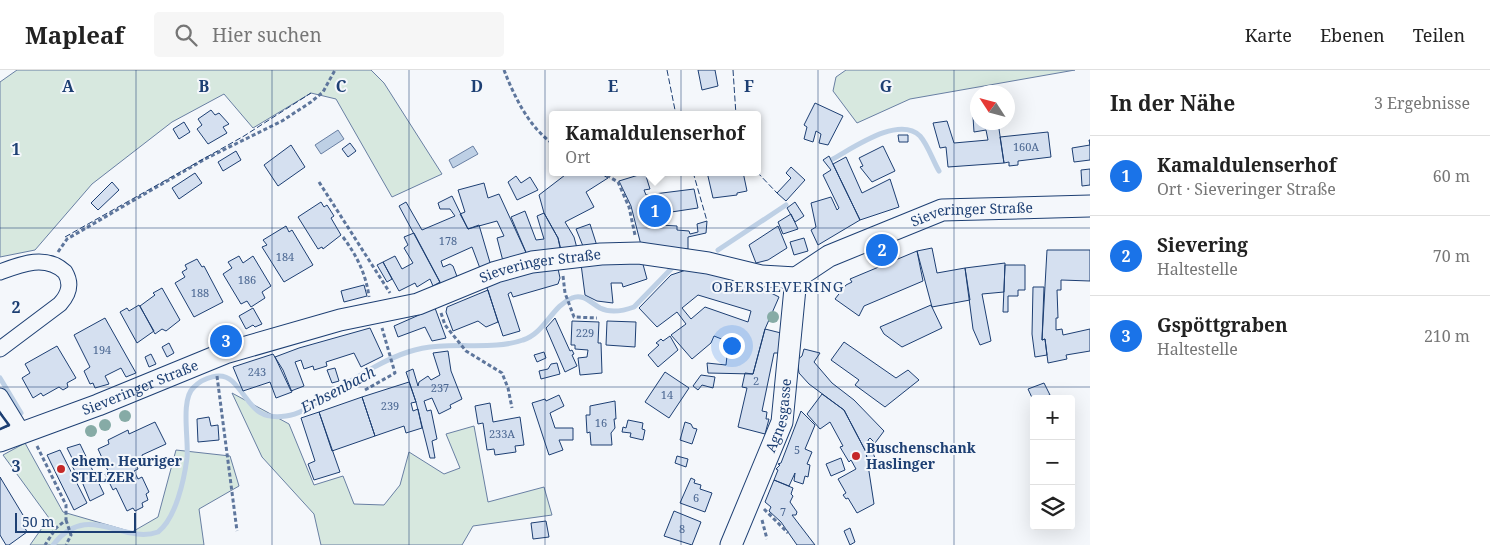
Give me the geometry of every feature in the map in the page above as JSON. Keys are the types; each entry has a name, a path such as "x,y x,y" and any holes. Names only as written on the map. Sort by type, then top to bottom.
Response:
{"main road":[{"name":"Sieveringer Straße","path":"0,441 98,405 230,352 340,320 434,299 514,266 568,258 638,253 708,263 761,276 796,278 829,256 942,210 1090,206"},
{"name":"Agnesgasse","path":"732,545 782,422 796,278"}],"street":[{"path":"0,272 35,262 50,263 59,267 67,276 69,290 65,299 0,349"},
{"path":"0,396 26,431"}],"path":[{"path":"50,263 67,239 204,159 297,112 324,92 334,70"},
{"path":"504,70 511,90 540,134 549,141"},
{"path":"608,176 618,182 629,207 638,253"},
{"path":"319,182 399,307"},
{"path":"343,237 356,255 368,290"},
{"path":"565,293 574,317 597,318"},
{"path":"434,299 445,325 466,351 502,374 508,388 512,408"},
{"path":"365,390 395,373 390,350"},
{"path":"219,385 236,531"},
{"path":"26,431 66,505 66,520 71,536 66,545"},
{"path":"760,505 788,533"},
{"path":"760,515 767,539"},
{"path":"45,545 56,528 66,520"}],"shaded area":[{"path":"17,70 371,70 384,83 442,174 392,197 336,99 311,93 253,128 224,94 172,122 92,184 35,250 0,257 0,82"},
{"path":"846,70 1075,70 990,85 970,85 970,88 910,99 857,123 833,91 836,77"},
{"path":"232,393 289,424 314,485 343,476 354,504 384,505 400,485 409,452 444,474 460,468 446,434 474,426 488,502 544,487 552,515 473,526 462,545 321,545 314,514 262,457"},
{"path":"25,443 63,512 132,532 158,517 176,450 230,456 239,486 199,509 204,545 30,545 49,518 3,455"}],"water":[{"path":"338,130 344,139 321,154 315,145"},
{"path":"473,146 478,154 453,168 449,160"}],"building":[{"path":"698,70 715,70 718,86 702,90"},
{"path":"815,103 843,116 828,145 819,143 821,134 816,131 813,142 804,139 807,127 804,125"},
{"path":"211,110 215,115 219,113 229,124 223,127 227,133 208,144 197,129 202,125 198,119"},
{"path":"947,121 954,143 988,140 986,130 999,130 1004,163 948,167 946,147 940,148 933,123"},
{"path":"184,122 190,132 179,139 173,129"},
{"path":"1048,132 1051,157 1018,161 1018,165 1009,166 1009,162 1004,163 1000,137"},
{"path":"898,135 908,135 908,142 899,142"},
{"path":"350,143 356,151 348,157 342,149"},
{"path":"291,145 305,167 278,186 264,165"},
{"path":"1090,145 1090,160 1074,162 1072,148"},
{"path":"883,146 895,171 872,182 860,167 863,166 859,158"},
{"path":"236,151 241,160 223,171 218,162"},
{"path":"829,156 860,220 818,245 811,230 816,227 811,203 831,197 837,210 839,208 823,175 831,170 823,160"},
{"path":"846,157 862,193 890,179 899,207 860,220 833,164"},
{"path":"791,167 805,180 786,201 777,193 791,178 786,173"},
{"path":"1090,169 1090,185 1082,186 1081,170"},
{"path":"195,173 202,183 179,199 172,188"},
{"path":"516,176 521,183 530,177 538,190 517,200 508,182"},
{"path":"564,176 605,176 608,178 586,192 594,207 565,222 574,237 578,252 562,254 558,238 544,213 539,195"},
{"path":"635,176 646,176 650,189 644,190 646,195 694,189 698,208 658,214 660,225 677,226 677,230 689,231 690,234 698,232 697,224 707,221 706,233 688,237 688,249 642,249 631,206 619,181"},
{"path":"708,176 744,176 747,191 737,193 737,195 713,198"},
{"path":"112,182 119,190 98,210 91,203"},
{"path":"484,183 488,198 499,194 528,257 504,265 497,238 504,236 497,221 468,229 460,214 465,212 458,190"},
{"path":"452,196 468,229 479,225 491,266 481,271 472,247 441,261 443,267 450,264 453,266 458,279 443,288 399,206 406,202 422,230 455,216 450,209 440,209 438,203"},
{"path":"321,202 324,207 327,205 334,216 331,218 341,235 323,249 322,247 318,249 298,217"},
{"path":"795,202 804,216 795,222 787,208"},
{"path":"525,211 536,240 544,239 537,216 544,213 558,238 561,252 528,257 511,217"},
{"path":"791,214 798,229 783,234 778,222"},
{"path":"590,224 598,249 585,251 576,229"},
{"path":"286,226 289,232 292,230 313,265 284,282 262,247 267,245 263,240"},
{"path":"778,226 787,248 768,260 756,263 749,245"},
{"path":"414,233 440,282 433,286 430,279 417,287 415,283 399,291 383,262 395,256 402,269 413,263 404,248 408,245 404,237"},
{"path":"804,238 808,251 794,255 790,242"},
{"path":"932,248 937,273 965,268 970,300 932,307 917,251"},
{"path":"1047,250 1090,250 1090,281 1061,280 1061,290 1057,290 1058,318 1056,318 1056,330 1062,329 1063,335 1090,329 1090,351 1066,355 1067,359 1048,363 1045,339 1042,340"},
{"path":"917,251 923,281 864,306 859,316 835,299 846,285 852,282 850,279"},
{"path":"239,256 243,263 253,256 271,286 262,292 265,298 251,307 247,301 241,304 223,274 232,268 228,262"},
{"path":"641,257 647,279 623,287 622,283 611,283 613,303 597,301 585,295 581,264"},
{"path":"197,259 202,267 204,266 223,302 194,317 175,283 185,277 182,272 187,269 185,265"},
{"path":"383,262 392,279 387,282 377,265"},
{"path":"1005,263 1004,292 982,294 991,341 980,345 973,329 965,268"},
{"path":"557,264 560,278 558,284 513,297 511,292 508,294 520,331 503,336 485,282"},
{"path":"1005,265 1025,265 1025,290 1018,290 1018,296 1008,296 1008,312 1003,312"},
{"path":"686,270 721,275 761,288 779,297 765,329 753,374 708,373 707,363 726,365 727,356 732,357 734,344 714,336 711,343 692,359 671,335 686,324 677,312 657,327 639,308 671,275","holes":["698,295 751,311 748,322 705,307 691,319 682,308"]},
{"path":"364,285 367,296 344,302 341,291"},
{"path":"1033,287 1044,287 1042,340 1045,339 1047,355 1035,357 1032,334"},
{"path":"162,288 180,320 166,331 162,329 155,334 140,306 155,295 153,293"},
{"path":"488,290 498,322 486,327 478,321 453,331 446,312 447,307"},
{"path":"139,305 154,331 137,343 120,312 127,308 129,311"},
{"path":"931,305 942,328 902,347 884,334 880,327"},
{"path":"253,308 262,324 255,327 253,325 246,329 239,316"},
{"path":"435,308 446,338 432,341 425,327 398,337 394,326"},
{"path":"105,318 136,373 126,377 121,368 105,376 109,384 95,388 93,383 90,384 84,371 90,367 74,335"},
{"path":"555,318 570,351 572,350 574,354 572,355 577,366 565,372 546,328"},
{"path":"572,321 599,322 598,343 601,343 602,373 580,375 578,358 587,357 588,350 575,349 575,345 571,345"},
{"path":"607,321 636,322 635,347 606,345"},
{"path":"370,328 383,356 361,367 354,353 326,362 327,366 314,370 313,366 304,369 301,360 295,362 304,386 291,391 275,357 299,348"},
{"path":"765,329 781,333 779,353 774,353 762,411 767,412 766,419 769,419 765,434 738,427 747,388 742,387 745,373 753,374"},
{"path":"670,336 678,350 658,367 648,355 659,345 656,343"},
{"path":"844,342 896,378 908,370 919,380 885,407 855,385 859,380 831,360"},
{"path":"169,343 174,353 167,357 162,347"},
{"path":"57,346 76,378 67,383 68,387 63,390 59,387 43,396 41,393 33,398 22,378 30,373 25,364"},
{"path":"804,349 820,353 814,362 832,383 854,400 884,431 875,443 870,438 868,440 875,458 867,460 866,452 844,410 809,384 799,373 797,360 802,356"},
{"path":"448,351 451,371 462,399 450,405 451,408 439,414 432,398 424,401 427,411 431,410 437,439 432,441 435,458 430,458 416,402 406,372 413,369 418,386 419,382 428,376 431,380 440,375 433,353"},
{"path":"544,352 546,358 537,362 534,355"},
{"path":"151,354 156,364 149,367 145,357"},
{"path":"273,354 283,370 292,392 276,398 270,382 243,391 233,367"},
{"path":"557,363 560,374 541,379 539,371 548,369 551,364"},
{"path":"335,368 339,381 332,383 327,370"},
{"path":"665,372 689,388 669,418 645,402"},
{"path":"701,375 715,377 713,388 702,385 698,390 693,386"},
{"path":"409,382 416,402 411,403 413,411 418,409 422,428 406,433 404,426 375,436 362,397"},
{"path":"1044,383 1050,395 1031,395 1028,389"},
{"name":"Buschenschank Haslinger","path":"822,394 844,410 866,452 874,504 857,513 848,498 846,499 843,495 846,493 838,479 856,469 851,460 849,462 840,447 843,446 830,422 820,429 807,414"},
{"path":"559,395 564,406 550,413 555,428 573,428 573,440 559,440 563,450 549,455 532,403 545,399 546,401"},
{"path":"362,397 375,436 332,451 319,412"},
{"path":"615,401 616,419 614,419 615,428 611,433 612,445 591,445 590,432 587,433 586,415 590,415 590,406"},
{"path":"490,403 493,422 520,417 524,445 515,446 516,452 495,455 494,449 487,450 483,423 478,424 475,406"},
{"path":"801,411 815,425 805,449 812,452 807,464 810,465 808,477 805,476 803,484 794,481 795,473 789,486 774,480 778,470 776,469 780,465 778,464 781,463"},
{"path":"319,412 340,472 314,480 308,464 315,461 301,418"},
{"path":"209,417 211,426 218,425 219,440 198,442 197,419"},
{"path":"628,420 643,423 642,429 645,430 643,440 630,437 631,433 622,432 623,427 626,428"},
{"path":"155,422 166,444 142,455 143,459 135,463 138,469 134,471 138,479 142,477 149,492 146,494 148,500 142,503 143,507 135,511 133,508 127,511 116,488 113,490 105,474 109,473 98,449 109,444 108,440 128,430 129,434"},
{"path":"685,422 697,429 692,444 680,440"},
{"path":"80,444 104,494 90,501 78,472 76,473 72,466 75,464 67,448"},
{"name":"ehem. Heuriger STELZER","path":"60,450 87,503 74,510 47,455"},
{"path":"677,456 688,459 686,467 675,463"},
{"path":"841,458 845,470 831,476 826,464"},
{"path":"0,477 29,525 25,528 27,532 9,545 6,545 0,535"},
{"path":"691,478 695,480 694,483 701,485 700,489 712,493 705,512 680,503"},
{"path":"774,480 793,488 791,494 793,496 790,502 797,512 796,515 792,515 815,545 797,545 781,522 769,511 771,507 765,502"},
{"path":"674,511 701,522 692,545 664,536"},
{"path":"546,521 549,537 533,539 531,523"},
{"path":"850,528 855,542 850,545 844,531"}],"waterway":[{"name":"Erbsenbach","path":"831,160 875,136 900,129 911,131 920,136 939,171"},
{"name":"Erbsenbach","path":"718,250 786,205"},
{"name":"Erbsenbach","path":"53,545 66,532 79,526 105,526 131,533 145,534 158,532 164,526 170,518 178,498 186,467 187,401 194,387 202,381 212,377 223,376 232,381 259,412 275,417 292,415 377,366 408,352 438,346 496,345 531,337 559,307 572,298 583,298 608,311 634,307 672,268"},
{"path":"0,378 21,413"}],"fence":[{"path":"667,70 675,111"},
{"path":"733,70 736,111"},
{"path":"65,237 244,136 311,93"},
{"path":"694,176 707,221"},
{"path":"761,176 777,193"},
{"path":"0,412 9,425 0,429"}],"wall":[{"path":"0,413 9,425 0,429"}],"place":[{"name":"Kamaldulenserhof","path":"655,211"},
{"name":"Sievering","path":"882,250"},
{"name":"Gspöttgraben","path":"226,341"},
{"name":"Buschenschank Haslinger","path":"856,456"},
{"name":"ehem. Heuriger STELZER","path":"61,469"}],"district":[{"name":"OBERSIEVERING","path":"778,287"}]}
